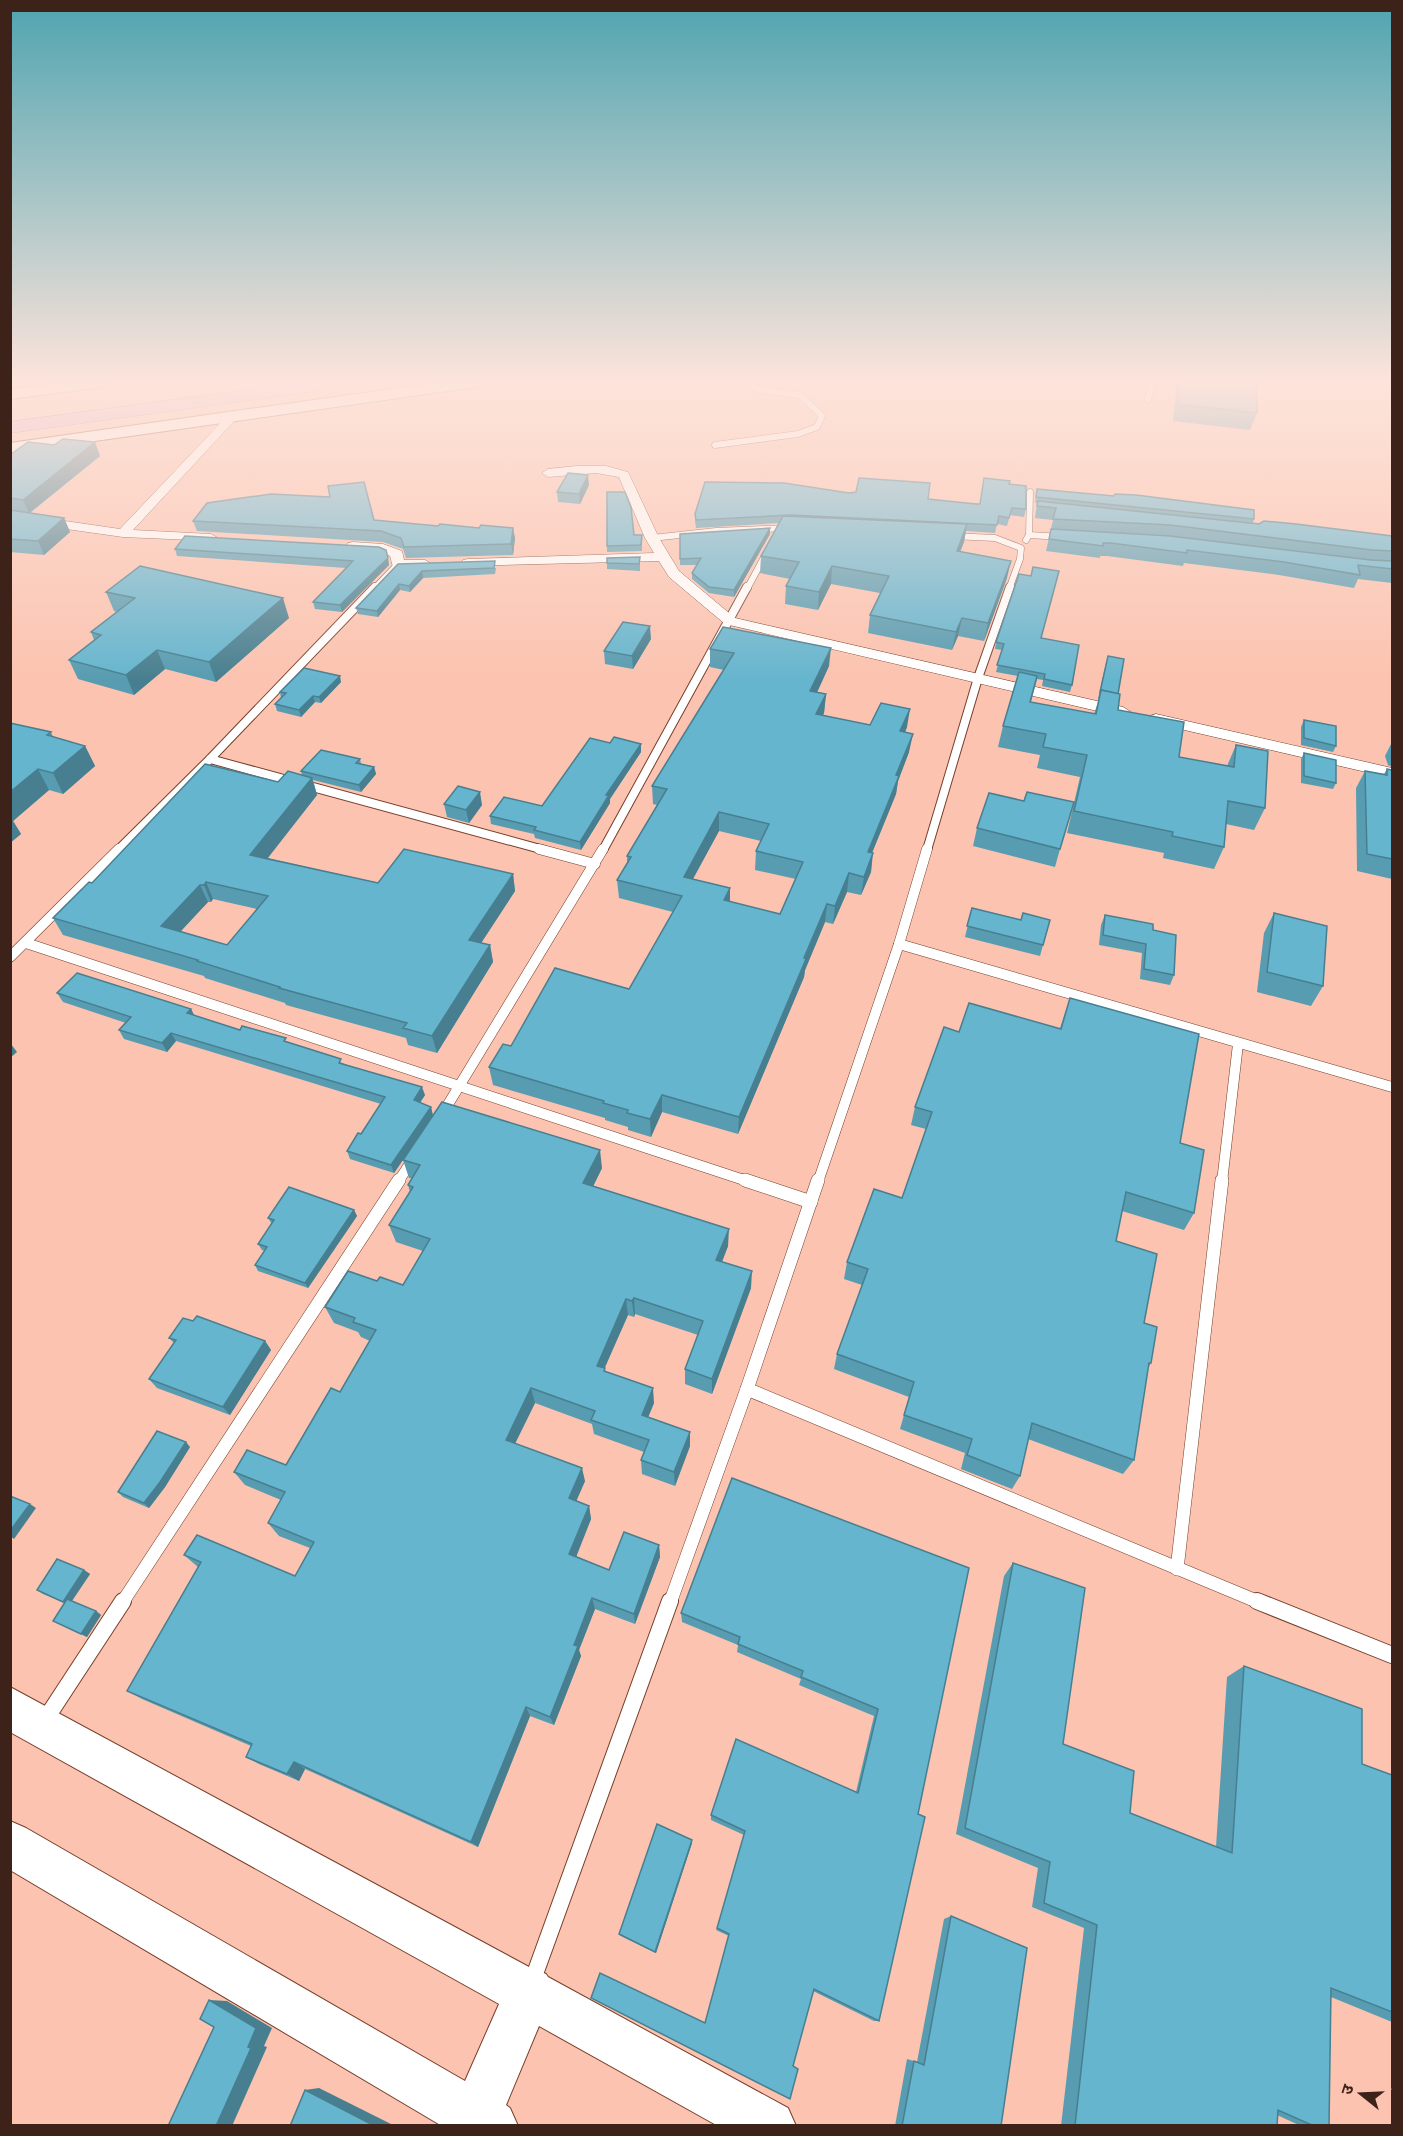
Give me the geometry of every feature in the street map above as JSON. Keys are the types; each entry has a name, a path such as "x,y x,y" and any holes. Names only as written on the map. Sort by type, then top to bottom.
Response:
{"street":[{"path":"123,533 171,482"},
{"path":"627,482 652,538 674,574 729,621 1392,774"},
{"path":"10,517 123,533 230,539"},
{"path":"336,545 383,548 397,554 398,564 662,557"},
{"path":"26,1717 529,1991 770,2126"},
{"path":"10,1844 480,2122 529,1991"}],"lane":[{"path":"529,1991 747,1389 899,944 978,678 1020,559 1021,548 1029,535 1030,492"},
{"path":"1030,508 1041,510"},
{"path":"435,1126 595,864 779,528"},
{"path":"652,538 716,531 801,528"},
{"path":"1029,535 1073,538"},
{"path":"938,536 995,538 1021,548"},
{"path":"10,957 210,759 398,564"},
{"path":"210,759 595,864"},
{"path":"26,943 811,1202"},
{"path":"899,944 1392,1087"},
{"path":"1177,1569 1238,1044"},
{"path":"26,1717 421,1146"},
{"path":"747,1389 1177,1569 1392,1655"}],"building":[{"path":"10,482 46,482 23,500 10,498"},
{"path":"364,482 374,520 438,526 440,524 479,528 481,525 513,528 511,544 404,547 401,538 381,531 193,521 207,503 271,494 330,497 328,486"},
{"path":"563,482 585,482 579,494 557,492"},
{"path":"705,482 784,483 849,493 856,492 858,482 930,483 928,499 980,504 983,482 1010,482 1009,484 1026,486 1026,509 1012,508 1009,518 999,516 997,525 791,515 696,520 695,514"},
{"path":"1037,489 1114,496 1115,494 1136,495 1254,510 1254,519 1036,497"},
{"path":"607,492 625,492 631,507 634,535 642,535 641,545 607,546"},
{"path":"1038,501 1259,524 1264,521 1296,524 1392,536 1392,551 1170,525 1053,519 1056,508 1037,506"},
{"path":"10,510 64,518 38,541 10,539"},
{"path":"783,516 967,524 957,551 1011,561 988,623 962,618 956,632 870,615 889,576 832,566 819,592 786,586 799,562 761,556"},
{"path":"770,528 734,590 709,587 692,573 701,558 680,559 680,534"},
{"path":"1051,529 1170,536 1392,561 1392,569 1358,565 1360,575 1284,562 1187,550 1187,553 1111,543 1103,543 1103,546 1049,539"},
{"path":"185,536 379,547 386,550 388,558 340,605 313,602 353,561 175,549"},
{"path":"640,557 639,564 607,563 607,558"},
{"path":"495,561 494,568 422,571 409,586 399,584 377,611 356,608 398,564"},
{"path":"140,566 283,598 209,662 157,650 126,675 69,660 101,635 91,632 135,598 106,592"},
{"path":"1033,567 1059,571 1041,638 1079,645 1072,685 1044,679 1045,674 997,665 1004,644 996,642 1019,574 1031,576"},
{"path":"623,622 650,626 632,656 604,651"},
{"path":"723,627 831,648 810,691 826,694 816,714 870,725 881,703 910,709 900,731 913,734 896,775 899,776 868,852 873,853 864,877 849,873 835,906 827,904 739,1117 662,1095 650,1119 627,1113 628,1110 603,1103 604,1101 489,1067 503,1044 511,1046 555,968 629,989 682,896 617,880 631,857 627,856 667,789 652,786 734,653 710,649","holes":["719,812 769,824 756,851 803,862 780,914 724,900 730,888 684,877"]},
{"path":"1108,656 1124,659 1118,694 1101,690 1100,692"},
{"path":"304,668 340,676 319,697 313,696 299,710 275,704 286,693 280,692"},
{"path":"1019,672 1037,676 1030,702 1096,714 1101,690 1120,694 1118,710 1184,722 1179,757 1234,767 1236,745 1268,751 1265,808 1228,801 1224,847 1172,836 1173,832 1074,811 1087,755 1043,747 1046,734 1003,726"},
{"path":"1304,720 1336,726 1336,746 1304,738"},
{"path":"10,723 51,732 47,735 85,746 53,773 38,769 10,792"},
{"path":"614,737 641,744 606,795 609,795 580,842 534,830 536,827 490,816 504,797 542,806 590,738 610,743"},
{"path":"321,750 360,759 356,763 374,767 359,785 301,771"},
{"path":"1304,753 1336,760 1336,783 1304,776"},
{"path":"205,764 278,782 288,771 312,778 250,855 378,883 404,849 513,874 469,940 490,945 432,1036 403,1028 407,1023 279,988 198,960 53,918 89,882 92,883","holes":["206,882 268,896 227,945 161,926 200,885"]},
{"path":"1387,769 1392,770 1392,859 1367,854 1365,771 1387,775"},
{"path":"458,786 480,792 466,810 444,804"},
{"path":"1027,792 1074,802 1060,849 977,828 989,793 1024,801"},
{"path":"972,908 1021,920 1023,913 1050,920 1043,945 967,926"},
{"path":"1274,913 1327,926 1323,986 1267,972"},
{"path":"1105,915 1153,924 1153,930 1176,935 1174,975 1144,969 1146,944 1103,935"},
{"path":"77,973 191,1009 187,1013 240,1030 242,1026 286,1038 284,1041 341,1059 339,1063 422,1087 414,1100 431,1107 391,1165 347,1151 385,1097 171,1033 162,1043 119,1030 131,1017 57,993"},
{"path":"1070,998 1199,1034 1180,1143 1204,1150 1194,1213 1126,1192 1116,1241 1157,1254 1144,1323 1157,1327 1134,1460 1032,1423 1020,1476 967,1455 972,1439 904,1415 914,1382 837,1354 868,1269 847,1262 874,1189 902,1198 932,1112 915,1107 944,1027 959,1032 969,1003 1061,1029"},
{"path":"442,1102 600,1150 583,1183 729,1229 716,1260 752,1271 712,1379 685,1369 703,1321 634,1298 632,1301 626,1299 597,1366 605,1368 604,1371 653,1388 642,1415 690,1432 674,1472 641,1460 649,1440 591,1420 595,1411 531,1388 506,1440 582,1468 569,1498 589,1506 569,1554 609,1570 624,1532 659,1545 634,1614 592,1598 574,1645 578,1646 550,1717 526,1707 471,1842 294,1762 287,1774 246,1757 252,1744 127,1691 201,1562 184,1555 197,1535 295,1576 314,1542 268,1523 285,1492 234,1472 247,1450 286,1465 331,1388 340,1392 376,1330 353,1322 355,1318 325,1307 348,1271 377,1281 380,1277 403,1285 430,1239 389,1225 413,1187 408,1185 420,1165 403,1160"},
{"path":"289,1187 354,1210 305,1283 255,1265 267,1247 258,1244 274,1220 268,1218"},
{"path":"197,1316 265,1341 223,1407 149,1379 176,1340 169,1338 183,1318 193,1321"},
{"path":"157,1431 186,1442 144,1503 118,1492"},
{"path":"732,1478 969,1568 918,1814 925,1817 879,2021 814,1989 793,2066 798,2069 790,2099 591,1998 600,1973 705,2023 729,1934 717,1928 745,1831 711,1815 736,1739 858,1793 878,1709 801,1677 803,1671 738,1644 740,1637 681,1613"},
{"path":"10,1496 30,1504 10,1531"},
{"path":"57,1559 84,1570 63,1602 37,1590"},
{"path":"1013,1563 1085,1588 1063,1744 1134,1771 1130,1813 1232,1853 1244,1666 1362,1709 1362,1764 1392,1775 1392,2012 1331,1988 1329,2126 1314,2126 1278,2110 1277,2126 1075,2126 1097,1925 1044,1903 1050,1862 965,1828"},
{"path":"67,1599 96,1611 81,1634 53,1621"},
{"path":"657,1824 692,1840 655,1952 619,1934"},
{"path":"951,1916 1027,1948 1001,2126 902,2126 914,2061 924,2065"},
{"path":"209,2000 256,2028 248,2047 251,2048 216,2126 168,2126 214,2027 200,2019"},
{"path":"305,2090 375,2126 290,2126"}]}
